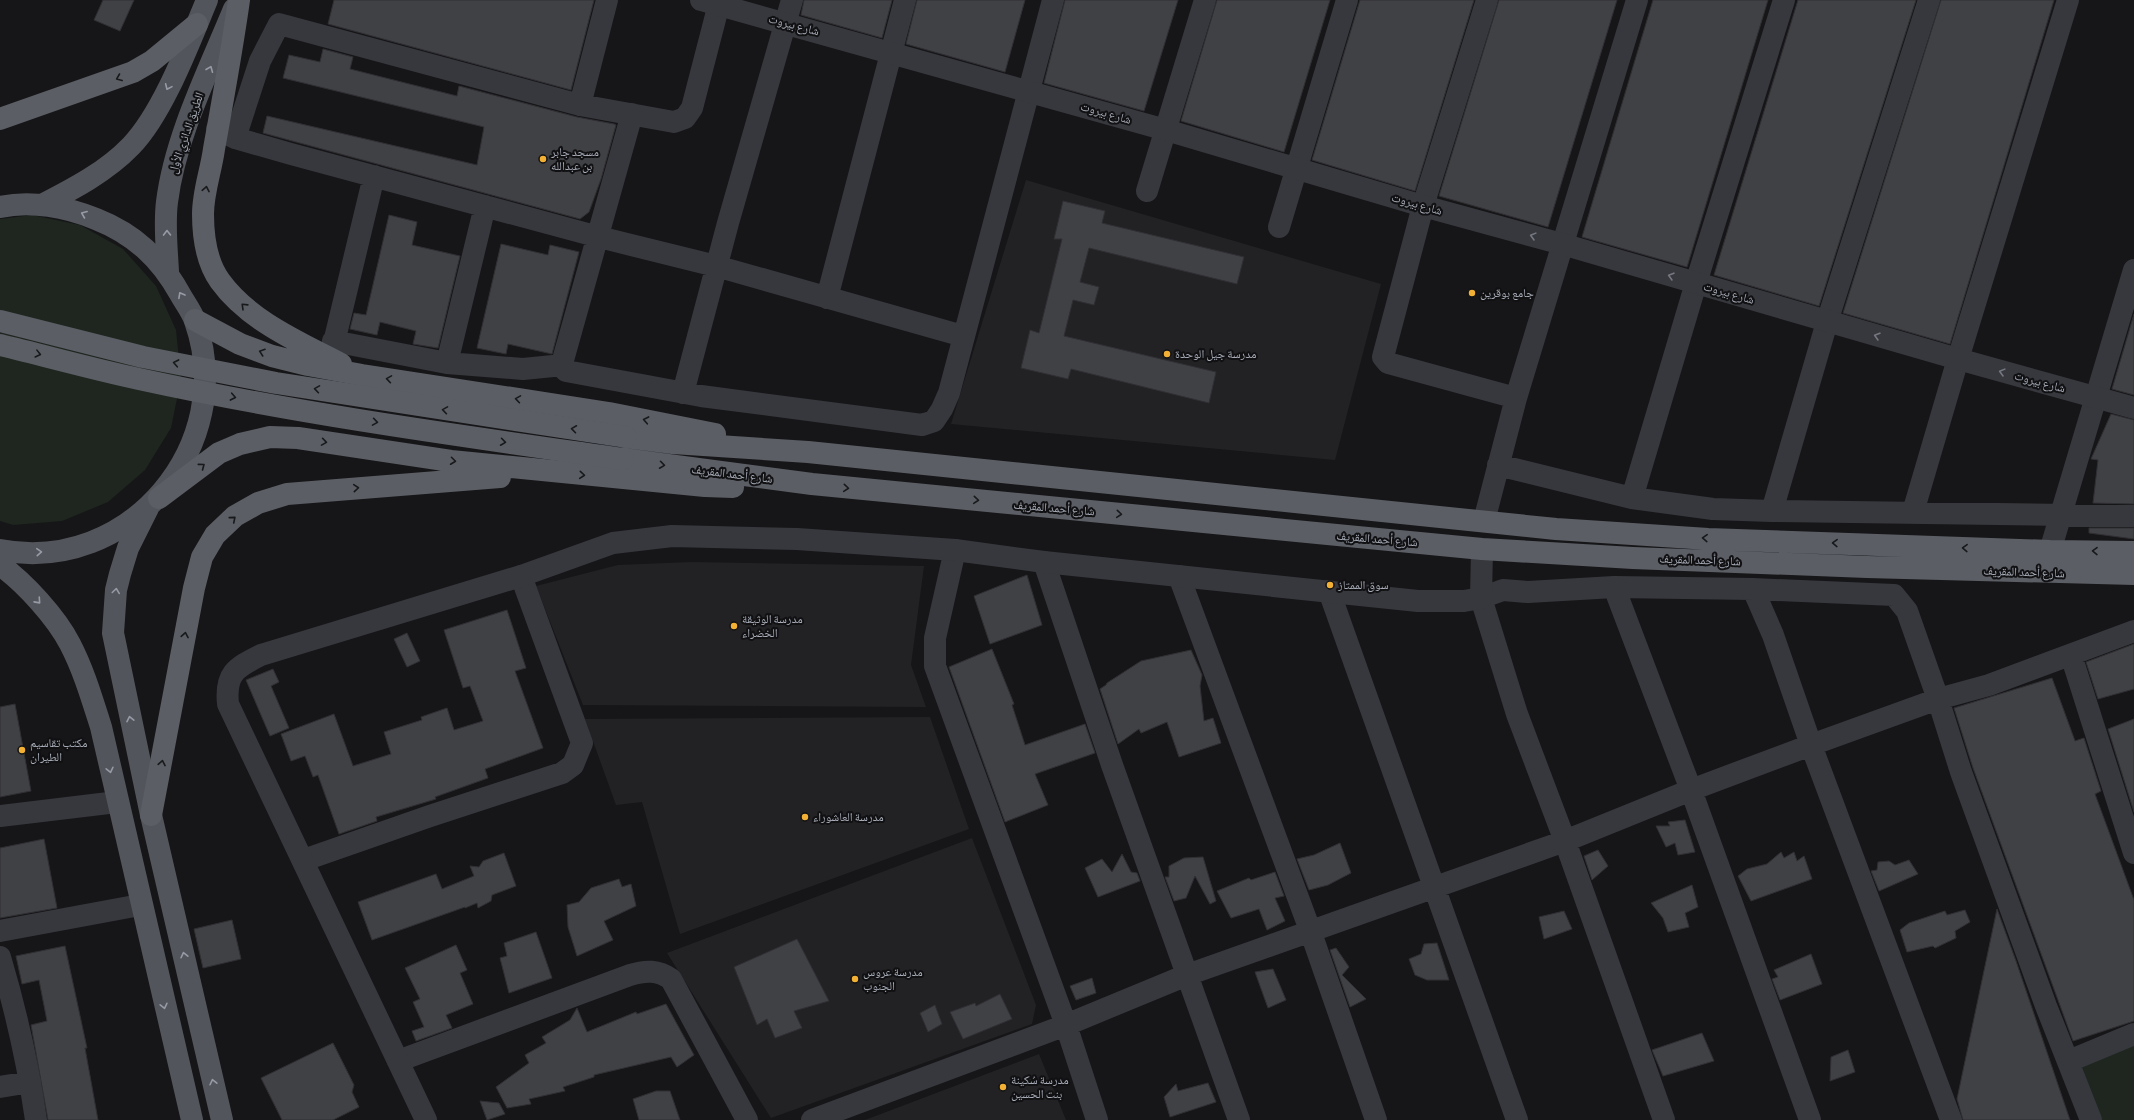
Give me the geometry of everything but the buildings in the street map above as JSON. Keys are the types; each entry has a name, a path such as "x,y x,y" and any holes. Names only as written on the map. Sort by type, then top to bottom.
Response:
{"highway":[{"path":"238,0 226,133 204,192 204,236 211,260 220,280 248,311 332,350 362,375"},
{"path":"0,119 133,72 152,60 197,24"},
{"path":"195,320 240,344 272,356 362,375 609,413 808,452"},
{"name":"شارع أحمد المقريف","path":"0,321 143,357 276,382 626,437 674,443 808,452 1556,529 1708,539 2050,551 2134,552"},
{"name":"شارع أحمد المقريف","path":"0,345 139,379 271,404 448,434 812,484 1482,549 1632,558 1867,567 2134,574"},
{"path":"154,503 219,453 240,444 270,437 298,438 451,461 705,486 750,488 812,484"},
{"path":"151,815 202,557 215,535 235,516 258,502 288,494 553,472"}],"main road":[{"path":"42,205 80,185 104,169 130,147 141,135 161,102 207,0"},
{"name":"الطريق الدائري الأول","path":"168,272 166,204 170,179 185,130 238,0"},
{"path":"0,207 42,205 78,212 112,225 143,246 168,272 195,320 204,357 204,395 197,433 181,467 154,503 128,548 116,590 113,634 151,815 222,1120"},
{"path":"0,550 19,554 66,550 110,535 154,503"},
{"path":"0,564 14,575 41,604 70,643 87,682 101,727 140,905 192,1120"}],"street":[{"path":"580,105 607,0"},
{"path":"683,393 716,266 792,0"},
{"path":"827,298 890,51 905,0"},
{"path":"632,114 599,237 562,365 566,371 683,393 922,425 934,422 949,393 1054,0"},
{"path":"1147,192 1205,0"},
{"path":"1279,227 1347,0"},
{"path":"1487,0 1423,206 1383,357 1388,363 1516,398"},
{"path":"1484,521 1516,398 1637,0"},
{"path":"1632,498 1696,283 1784,0"},
{"path":"1772,512 1827,322 1929,0"},
{"path":"1913,512 1958,359 2068,0"},
{"path":"713,2 692,108 685,118 674,122 580,105 279,24 226,133 374,176 599,237 716,266 963,336"},
{"name":"شارع بيروت","path":"713,2 1166,130 1423,206 1562,244 1827,322 2134,408"},
{"path":"374,176 332,350 447,363 523,369 562,365"},
{"path":"447,363 485,206"},
{"path":"2050,551 2134,270"},
{"path":"1498,465 1632,498 1713,508 1772,512 1913,512 2134,516"},
{"path":"426,1120 304,860 228,704 226,687 232,675 242,665 260,655 521,576 613,543 665,537 797,539 955,550 1044,562 1418,601 1481,598 1503,590 1528,592 1614,587 1753,589 1894,595 1907,611 1938,699 1961,772 2046,1006 2069,1061 2089,1119"},
{"path":"1482,549 1481,598 1517,714 1565,841 1664,1120"},
{"path":"955,550 935,638 935,666 1066,1025 1097,1120"},
{"path":"1044,562 1112,765 1239,1120"},
{"path":"304,860 430,816 562,773 573,765 582,743 521,576"},
{"path":"1179,576 1310,930 1376,1120"},
{"path":"1614,587 1690,790 1810,1120"},
{"path":"1753,589 1780,656 1810,745 1951,1120"},
{"path":"1329,591 1517,1120"},
{"path":"812,1120 1066,1025 1187,975 1310,930 1565,841 1690,790 1810,745 1938,699 1989,685 2134,631"},
{"path":"2071,655 2134,853"},
{"path":"0,816 117,802"},
{"path":"0,931 140,905"},
{"path":"0,957 15,1007 36,1120"},
{"path":"398,1061 630,974 643,971 653,971 663,974 671,979 747,1120"},
{"path":"2069,1061 2134,1034"},
{"path":"0,1087 30,1082"}],"shaded area":[{"name":"مدرسة جيل الوحدة","path":"1026,180 1381,284 1335,460 951,424"},
{"path":"32,215 80,225 123,249 156,286 176,330 181,379 171,428 145,470 108,502 62,521 13,525 0,521 0,219"},
{"name":"مدرسة الوثيقة الخضراء","path":"691,562 924,566 911,665 926,707 583,705 536,586 618,565"},
{"name":"مدرسة العاشوراء","path":"930,717 969,829 680,934 642,802 616,805 585,719"},
{"name":"مدرسة عروس الجنوب","path":"972,838 1036,1005 1032,1024 771,1118 667,953"},
{"path":"2134,1034 2134,1120 2092,1120 2070,1061"},
{"name":"مدرسة سُكينة بنت الحسين","path":"1039,1054 1066,1120 865,1120"}],"place":[{"name":"مسجد جابر بن عبدالله","path":"543,159"},
{"name":"جامع بوقرين","path":"1472,293"},
{"name":"مدرسة جيل الوحدة","path":"1167,354"},
{"name":"سوق الممتاز","path":"1330,585"},
{"name":"مدرسة الوثيقة الخضراء","path":"734,626"},
{"name":"مكتب تقاسيم الطيران","path":"22,750"},
{"name":"مدرسة العاشوراء","path":"805,817"},
{"name":"مدرسة عروس الجنوب","path":"855,979"},
{"name":"مدرسة سُكينة بنت الحسين","path":"1003,1087"}]}
